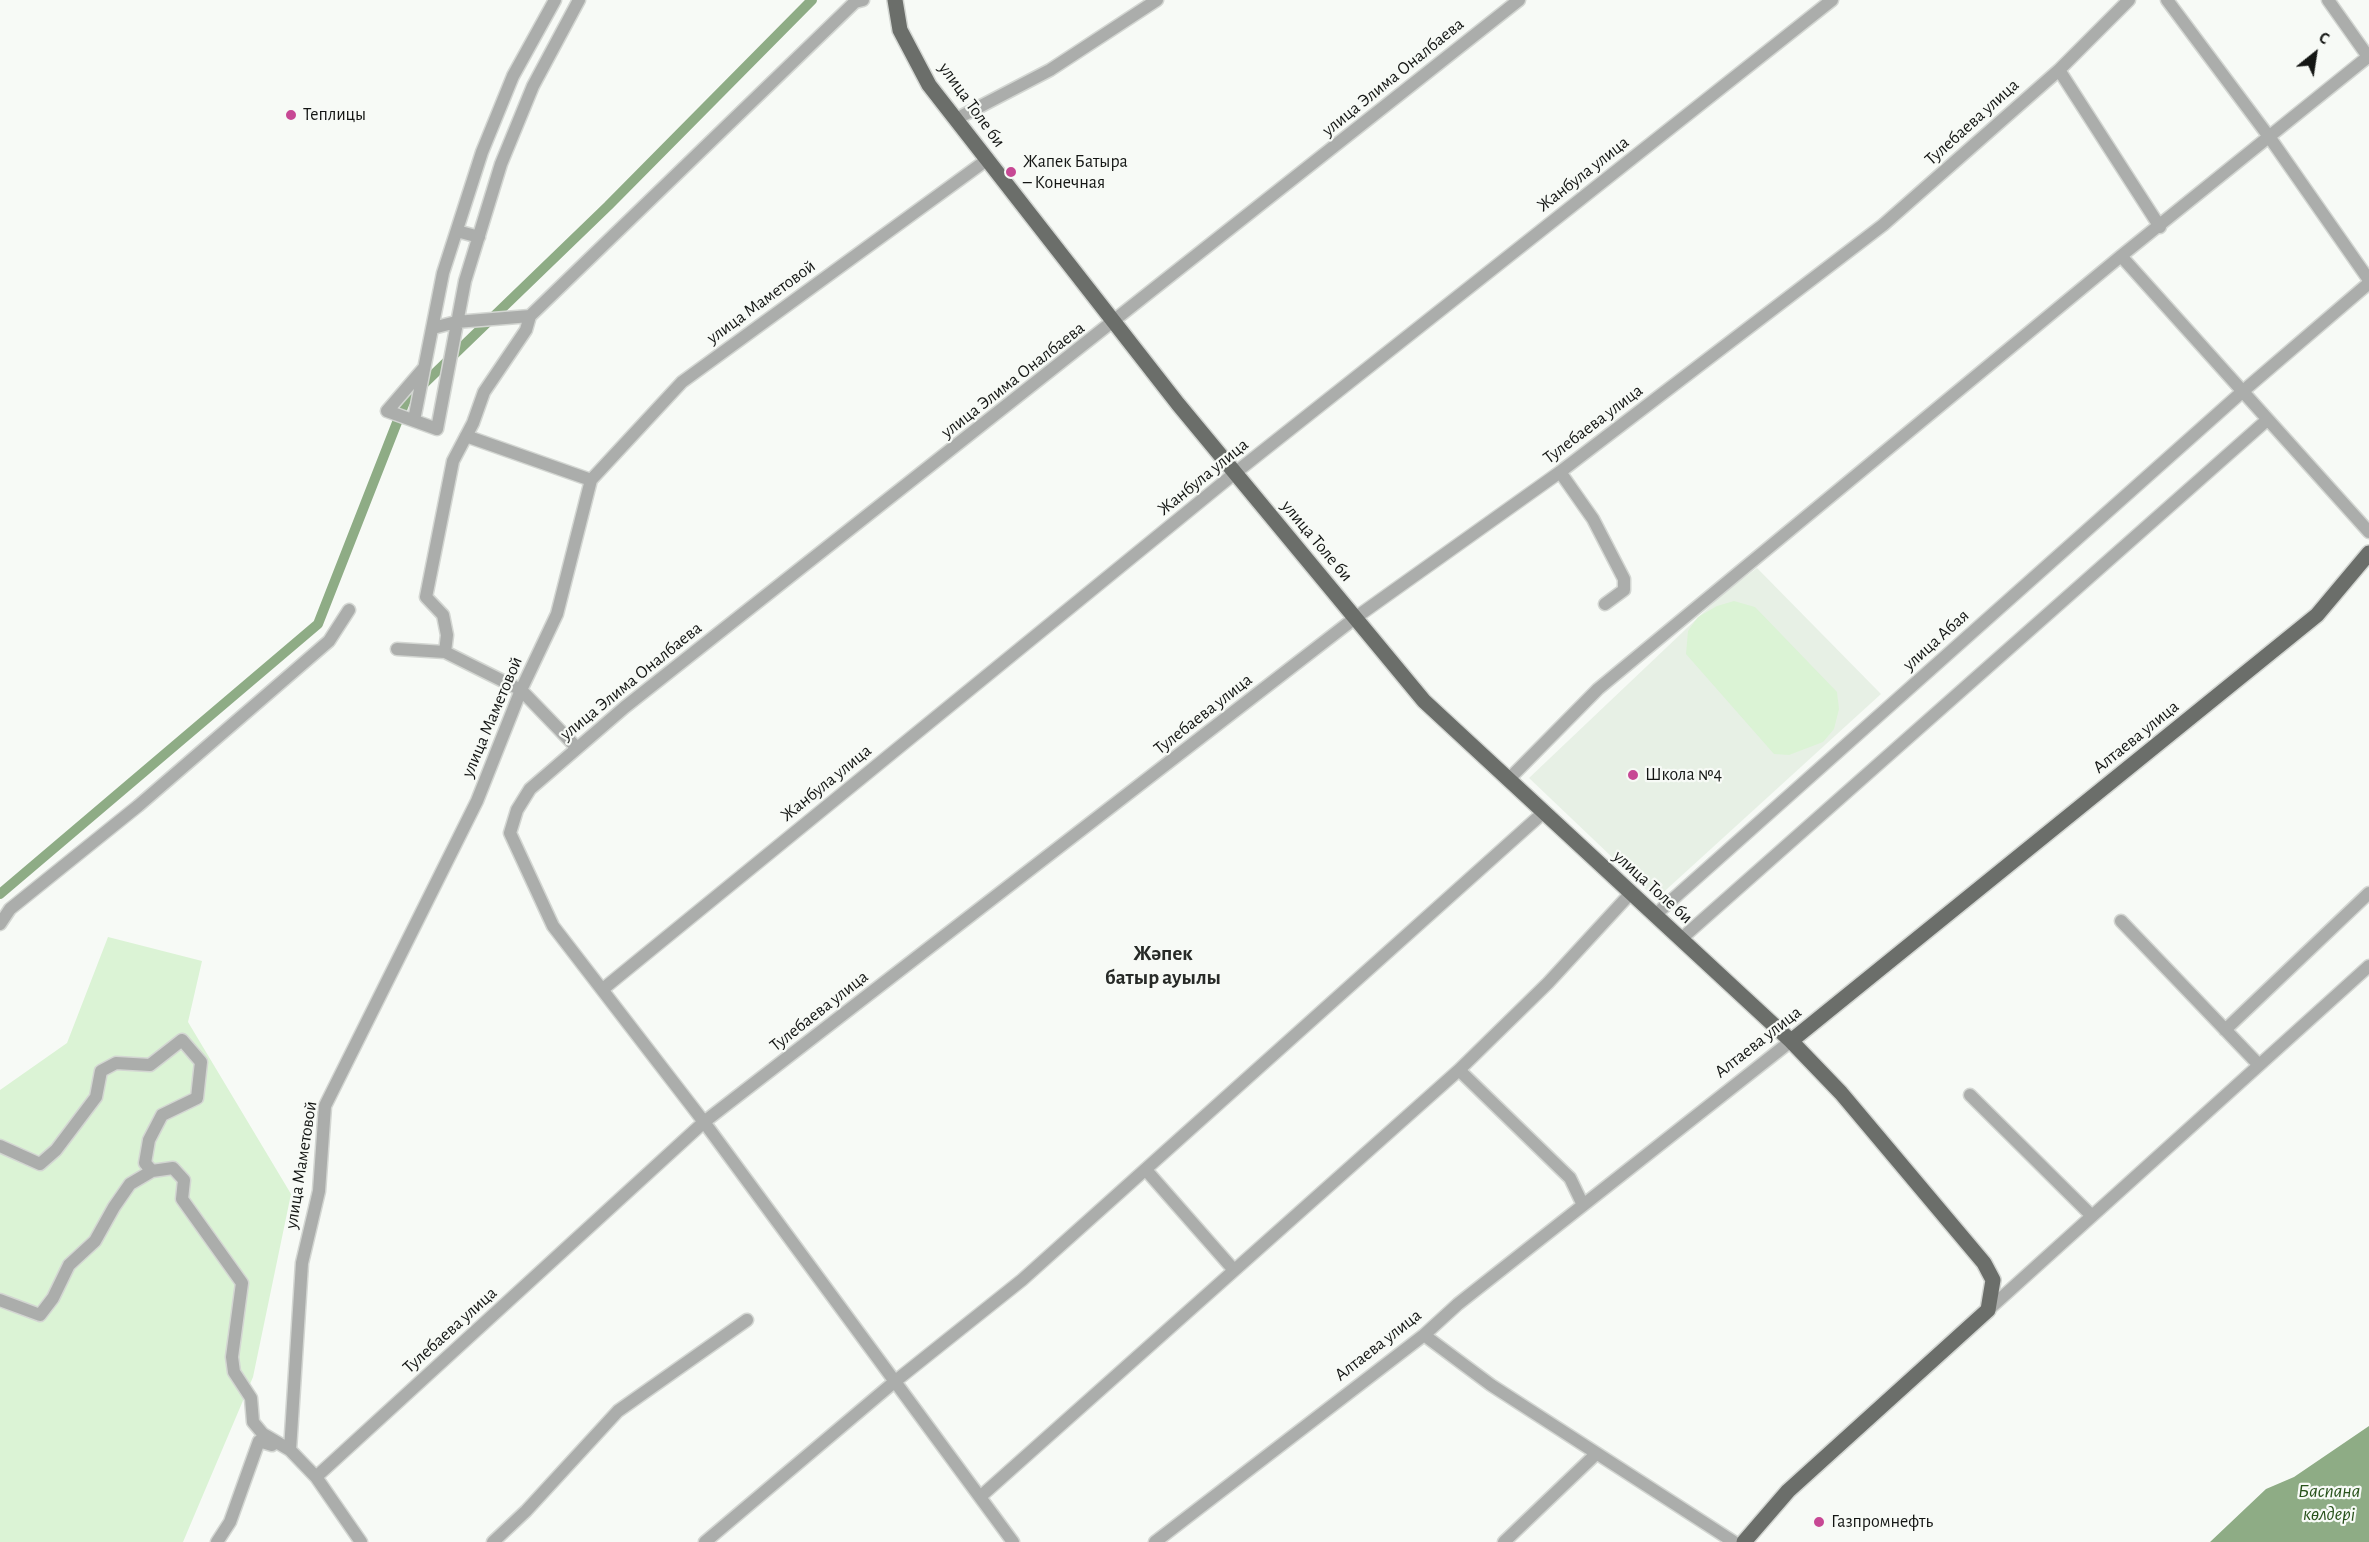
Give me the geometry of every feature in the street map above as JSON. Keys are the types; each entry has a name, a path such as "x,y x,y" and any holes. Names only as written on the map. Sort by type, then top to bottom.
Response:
{"main road":[{"name":"улица Толе би","path":"894,0 900,30 929,85 1235,473 1424,701 1791,1041 1841,1093 1984,1263 1993,1280 1988,1310"},
{"name":"Алтаева улица","path":"1791,1041 2317,615 2369,553"},
{"path":"1744,1542 1788,1491 1988,1310"}],"street":[{"path":"414,420 443,273 482,152 513,76 555,0"},
{"path":"424,368 387,411 436,429 465,281 501,164 534,86 579,0"},
{"path":"445,652 447,635 443,615 426,597 453,461 484,392 526,330 530,316 855,2 863,0"},
{"path":"956,118 1050,70 1157,0"},
{"name":"улица Элима Оналбаева","path":"1013,1542 893,1383 704,1122 553,926 510,833 517,810 530,789 630,703 1115,322 1519,0"},
{"name":"Жанбула улица","path":"603,989 1235,473 1832,0"},
{"name":"Тулебаева улица","path":"316,1477 704,1122 1355,618 1560,472 1883,225 2059,70 2129,0"},
{"path":"2167,0 2270,138 2369,281"},
{"path":"1509,779 1598,689 2121,256 2369,57 2328,0"},
{"path":"2059,70 2160,226"},
{"name":"улица Маметовой","path":"290,1450 302,1263 319,1191 325,1106 477,801 521,690 557,614 591,480 682,382 988,159"},
{"path":"457,231 479,237"},
{"path":"2121,256 2369,532"},
{"name":"улица Абая","path":"1655,915 2369,281"},
{"path":"433,328 456,322 530,316"},
{"path":"1682,939 2267,420"},
{"path":"466,436 591,480"},
{"path":"1560,472 1593,519 1624,579 1624,590 1605,604"},
{"path":"0,924 10,909 138,806 329,641 349,610"},
{"path":"397,649 445,652 521,690 577,748"},
{"path":"705,1542 893,1383 1022,1280 1544,812"},
{"path":"2225,1030 2369,893"},
{"path":"980,1497 1233,1269 1459,1070 1548,983 1630,894"},
{"path":"2121,921 2259,1065"},
{"path":"1988,1310 2369,966"},
{"path":"0,1146 40,1164 56,1150 96,1097 101,1071 116,1063 150,1065 182,1040 201,1062 196,1098 162,1114 149,1140 147,1151 145,1163 152,1171"},
{"name":"Алтаева улица","path":"1155,1542 1424,1335 1458,1304 1791,1041"},
{"path":"1459,1070 1570,1178 1583,1205"},
{"path":"1970,1095 2092,1216"},
{"path":"0,1300 40,1315 53,1298 69,1265 95,1241 130,1184 152,1171 173,1168 184,1180 182,1199 242,1283 232,1357 234,1372 250,1398 253,1422 263,1434 290,1450 316,1477 361,1542"},
{"path":"1146,1170 1233,1269"},
{"path":"492,1542 526,1511 618,1411 747,1320"},
{"path":"1424,1335 1491,1385 1734,1542"},
{"path":"218,1542 230,1522 259,1441 290,1450"},
{"path":"1504,1542 1596,1454"}],"shaded area":[{"path":"1757,568 1881,694 1656,899 1529,778 1726,591"},
{"path":"1734,601 1755,607 1837,692 1839,709 1834,729 1823,742 1789,755 1774,754 1686,654 1688,631 1698,617 1717,606"},
{"path":"108,937 202,961 188,1022 291,1194 253,1377 183,1542 0,1542 0,1090 67,1043"}],"water":[{"name":"Баспана көлдері","path":"2369,1426 2369,1542 2210,1542 2266,1489 2294,1477"}],"waterway":[{"path":"0,894 318,624 405,402 608,206 812,0"}],"place":[{"name":"Теплицы","path":"291,115"},
{"name":"Жапек Батыра – Конечная","path":"1011,172"},
{"name":"Школа №4","path":"1633,775"},
{"name":"Газпромнефть","path":"1819,1522"}],"district":[{"name":"Жәпек батыр ауылы","path":"1163,966"}]}
